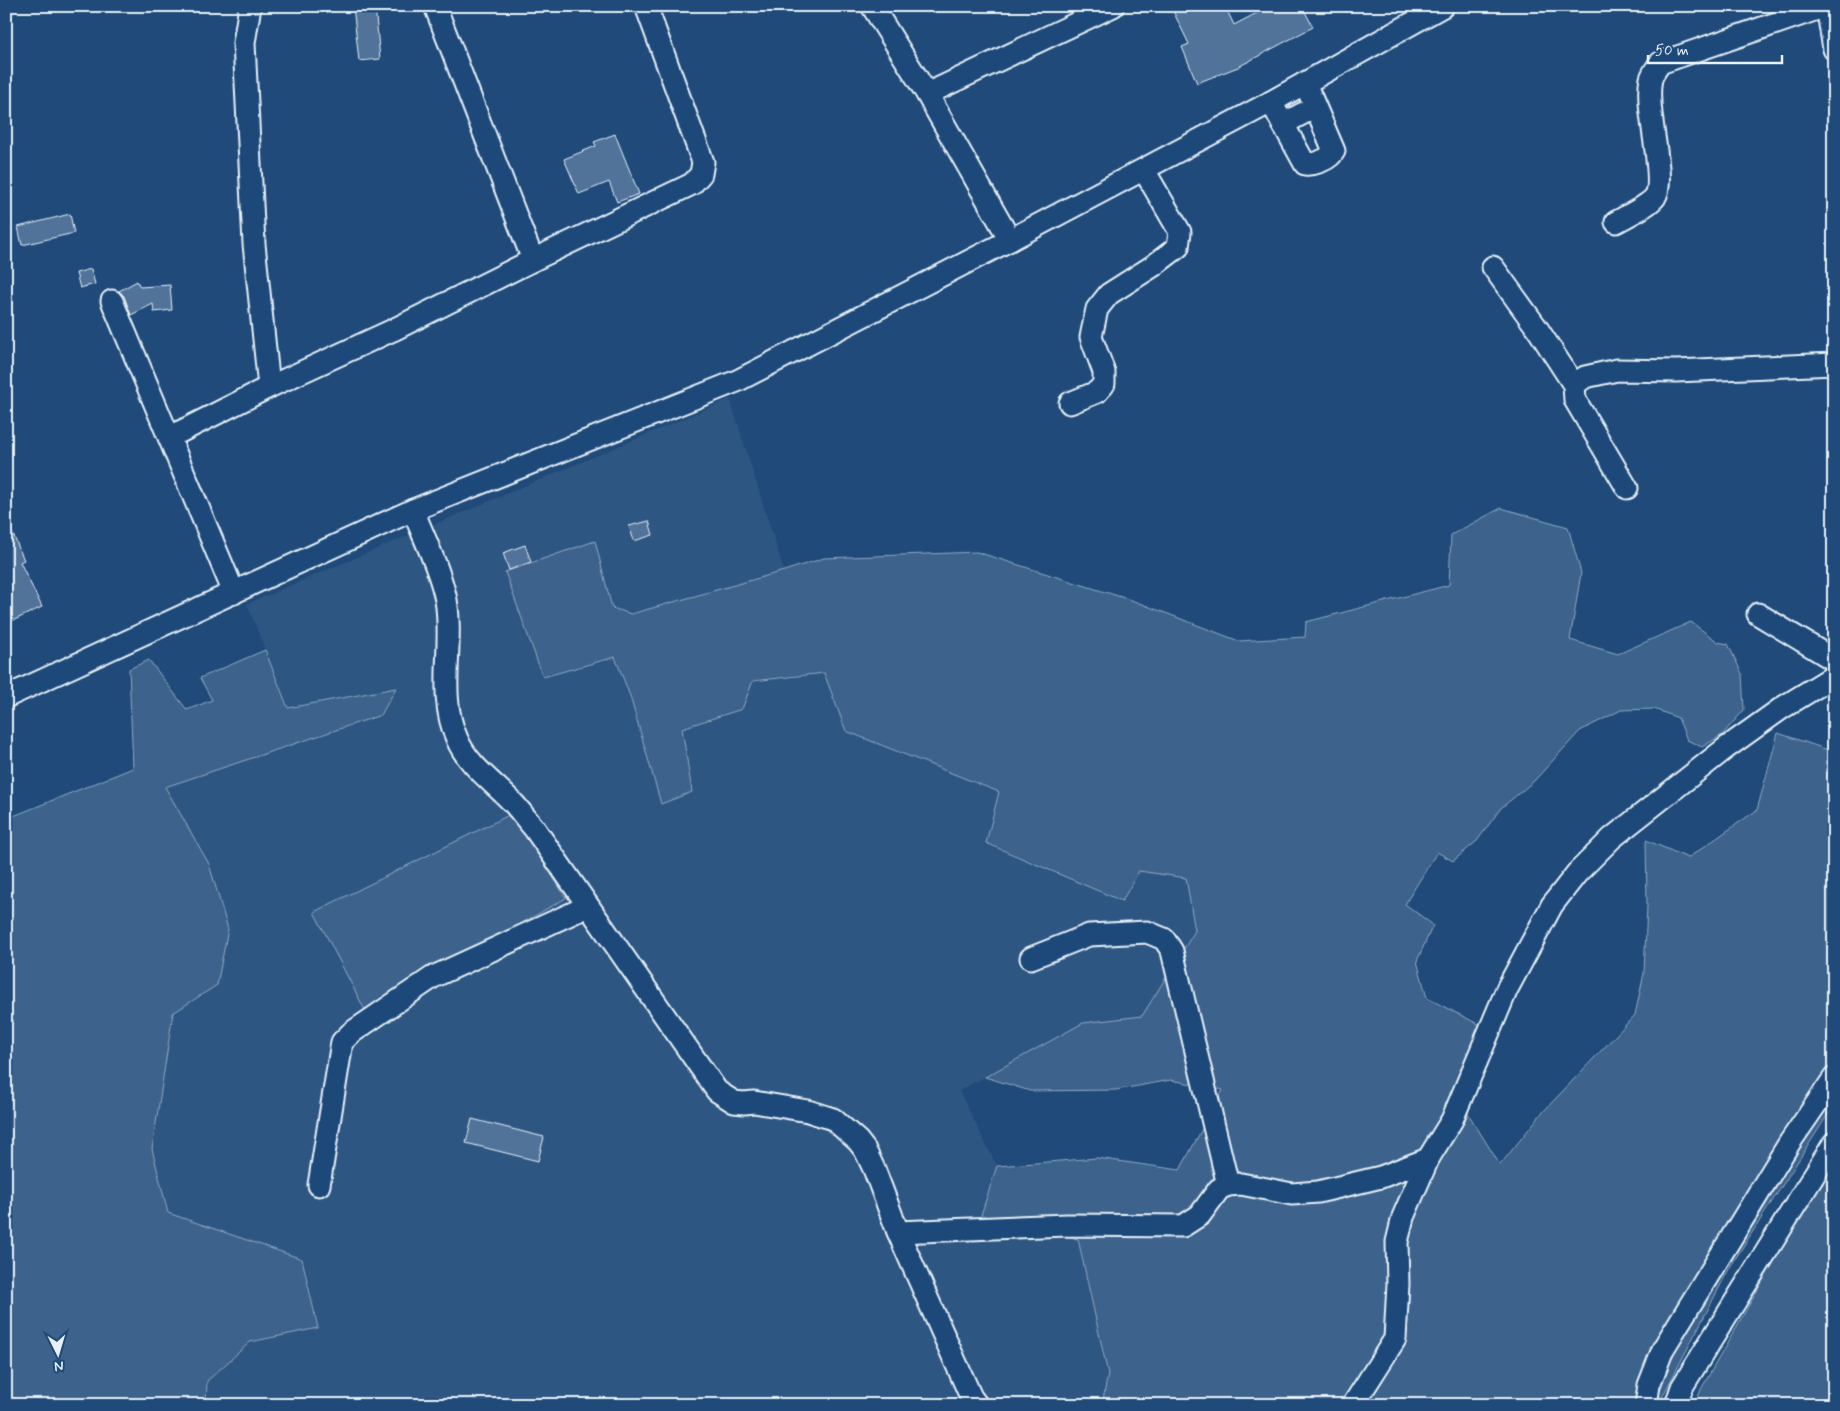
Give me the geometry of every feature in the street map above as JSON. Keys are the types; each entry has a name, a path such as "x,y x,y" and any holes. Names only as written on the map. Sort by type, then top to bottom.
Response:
{"street":[{"path":"250,6 244,43 254,244 269,387"},
{"path":"435,6 533,260"},
{"path":"170,437 269,387 393,330 692,184 701,174 703,162 646,6"},
{"path":"872,6 927,94 1010,240"},
{"path":"927,94 1113,6"},
{"path":"6,697 413,510 736,382 1144,170 1443,6"},
{"path":"1616,222 1644,206 1655,196 1659,180 1649,103 1651,78 1660,63 1827,6 1834,49"},
{"path":"1271,102 1306,164 1312,164 1331,156 1334,151 1305,83"},
{"path":"1283,124 1315,107"},
{"path":"1070,403 1097,392 1104,384 1104,372 1091,337 1097,309 1110,294 1178,247 1180,232 1144,170"},
{"path":"1493,266 1537,328 1574,386 1575,400 1628,488"},
{"path":"112,301 234,593"},
{"path":"1574,386 1585,377 1617,370 1676,371 1834,364"},
{"path":"413,510 446,600 446,694 449,715 456,739 464,752 515,805 534,828 717,1091 734,1102 754,1102 808,1111 833,1119 858,1141 865,1150 898,1232 971,1397 977,1405"},
{"path":"1758,614 1834,660"},
{"path":"1353,1405 1395,1339 1398,1284 1397,1242 1403,1217 1428,1159 1452,1120 1507,989 1552,905 1577,873 1612,838 1726,748 1782,708 1834,676"},
{"path":"319,1185 342,1042 351,1033 433,978 588,906"},
{"path":"1031,958 1089,935 1147,932 1164,939 1172,952 1228,1185"},
{"path":"1646,1405 1649,1385 1663,1349 1785,1150 1834,1078"},
{"path":"1676,1405 1682,1386 1834,1143"},
{"path":"898,1232 1067,1225 1183,1226 1200,1215 1219,1189 1228,1185 1241,1184 1292,1194 1318,1192 1381,1178 1428,1159"}],"shaded area":[{"path":"730,399 784,571 631,614 612,608 615,657 630,696 692,791 681,728 742,709 753,681 824,673 847,731 999,792 986,844 1122,900 1139,871 1186,878 1195,931 1142,1016 1083,1023 959,1091 997,1166 981,1215 1078,1239 1108,1374 1102,1405 206,1405 207,1381 250,1342 318,1327 302,1259 168,1213 152,1149 173,1013 217,985 209,864 165,787 381,715 396,688 288,708 247,604"},
{"path":"1501,508 1568,527 1581,573 1570,640 1618,654 1691,622 1718,642 1728,644 1742,674 1744,710 1722,735 1702,747 1687,740 1678,718 1654,709 1621,710 1580,731 1534,781 1501,808 1477,841 1453,861 1437,852 1405,904 1433,925 1417,961 1427,998 1484,1027 1453,1089 1500,1165 1541,1114 1635,1015 1644,973 1647,905 1646,840 1688,858 1757,810 1778,733 1834,752 1834,1105 1730,1267 1658,1405 1102,1405 1108,1374 1078,1239 981,1215 997,1166 1097,1158 1180,1170 1223,1090 1171,1080 1116,1090 1030,1091 985,1077 1083,1023 1142,1016 1195,931 1186,878 1139,871 1122,901 986,843 999,792 846,731 824,673 753,681 742,709 682,728 692,792 661,804 630,696 615,657 543,677 505,572 595,541 612,608 631,614 824,558 977,552 1134,601 1239,641 1305,637 1306,622 1449,585 1451,535"},
{"path":"265,650 288,708 396,688 381,715 165,787 209,864 228,929 217,985 173,1013 152,1149 168,1213 302,1259 318,1328 250,1342 207,1381 206,1405 6,1405 6,819 133,768 129,669 149,660 187,710 212,700 200,678"},
{"path":"513,813 566,898 366,1012 314,912"},
{"path":"1834,1156 1834,1405 1694,1405 1700,1391"}],"building":[{"path":"353,6 375,6 380,59 359,61"},
{"path":"1183,6 1225,6 1234,25 1270,6 1302,6 1313,27 1238,67 1197,83 1182,47 1189,44 1173,11"},
{"path":"615,134 639,194 617,202 609,182 579,194 564,159 596,146 594,142"},
{"path":"70,214 74,233 22,245 18,227"},
{"path":"91,269 95,284 80,288 76,273"},
{"path":"137,281 140,287 170,285 172,310 154,312 153,304 131,315 124,296 119,291"},
{"path":"6,518 24,560 20,562 42,607 6,624"},
{"path":"649,521 653,535 634,541 629,526"},
{"path":"525,545 531,562 509,570 503,553"},
{"path":"472,1119 544,1137 538,1161 466,1143"}]}
